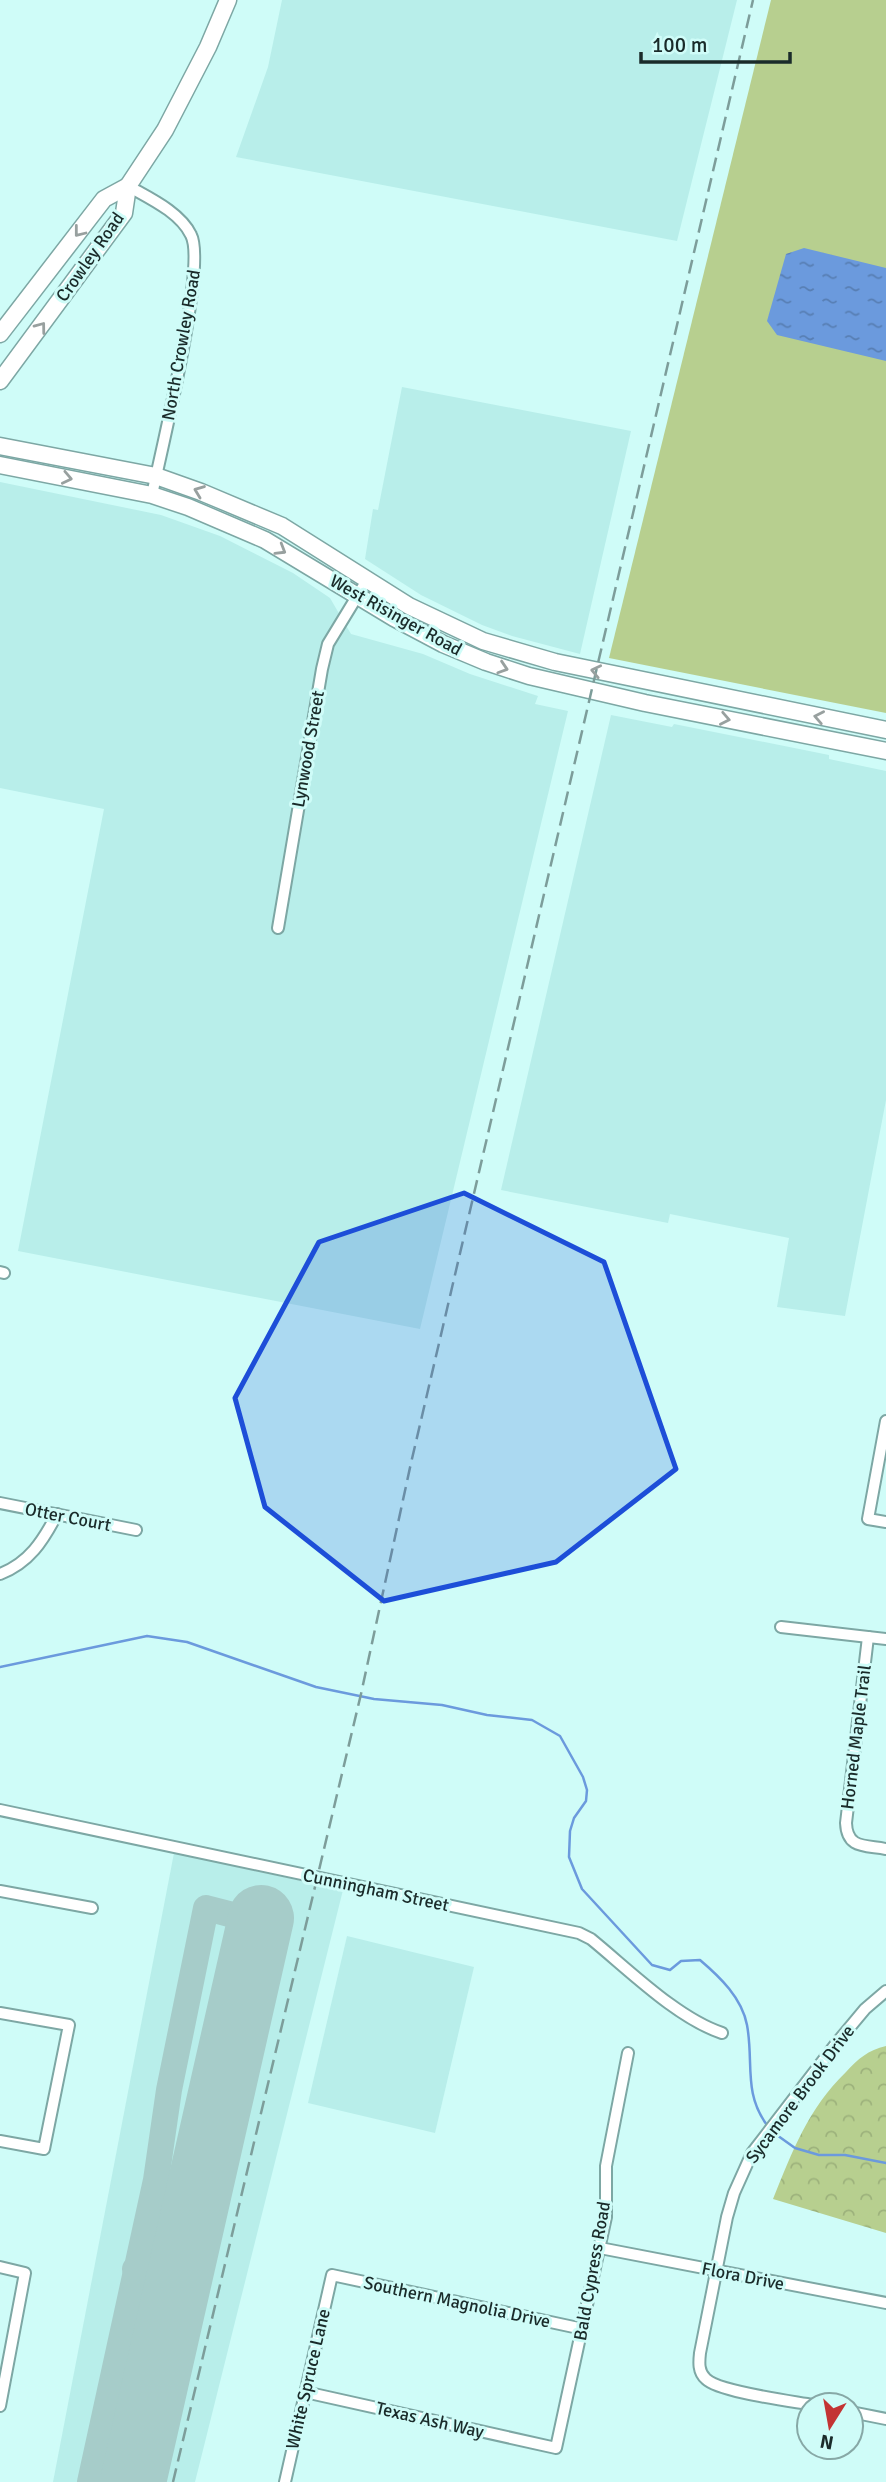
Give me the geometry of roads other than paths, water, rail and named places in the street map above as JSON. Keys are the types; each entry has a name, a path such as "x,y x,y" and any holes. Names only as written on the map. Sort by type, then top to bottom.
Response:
{"main road":[{"path":"128,187 165,130 208,47 228,0"},
{"name":"Crowley Road","path":"0,334 104,199 128,187"},
{"name":"Crowley Road","path":"0,381 117,225 124,213 128,187"},
{"name":"West Risinger Road","path":"0,446 156,476 212,496 282,526 409,606 473,637 555,662 886,732"},
{"name":"West Risinger Road","path":"0,465 152,495 265,540 443,644 529,676 886,751"},
{"path":"863,746 869,737 886,732"}],"street":[{"name":"North Crowley Road","path":"128,187 161,205 180,222 192,235 195,248 190,308 152,495"},
{"name":"Lynwood Street","path":"278,928 328,644 367,580"},
{"path":"886,1421 868,1519 886,1522"},
{"name":"Otter Court","path":"0,1503 136,1530"},
{"path":"0,1574 14,1569 31,1555 57,1514"},
{"path":"781,1627 886,1639"},
{"name":"Horned Maple Trail","path":"868,1637 845,1823 850,1841 886,1849"},
{"name":"Cunningham Street","path":"0,1810 579,1933 591,1939 680,2011 722,2034"},
{"path":"0,1891 92,1908"},
{"name":"Sycamore Brook Drive","path":"795,2401 722,2387 707,2381 701,2373 700,2353 734,2193 752,2153 835,2045 865,2009 886,1991"},
{"path":"0,2013 69,2025 44,2149 0,2141"},
{"name":"Bald Cypress Road","path":"556,2448 600,2248 607,2203 606,2166 628,2053"},
{"name":"Flora Drive","path":"600,2248 886,2303"},
{"path":"0,2267 25,2273 0,2406"},
{"name":"Southern Magnolia Drive","path":"331,2275 583,2329"},
{"name":"White Spruce Lane","path":"285,2482 331,2275"},
{"name":"Texas Ash Way","path":"305,2392 556,2448"},
{"path":"865,2415 886,2419"}],"water":[{"path":"804,248 886,268 886,361 777,335 767,321 786,254"}],"waterway":[{"path":"0,1667 147,1636 187,1642 316,1687 374,1699 442,1705 487,1715 532,1720 560,1736 583,1777 587,1790 586,1801 574,1818 570,1831 569,1857 582,1889 652,1965 670,1970 681,1961 700,1960 729,1989 740,2006 747,2025 752,2089 767,2125"},
{"path":"774,2133 795,2148 819,2155 845,2155 886,2163"}],"railway":[{"path":"173,2482 361,1694 411,1463 753,0"}]}
